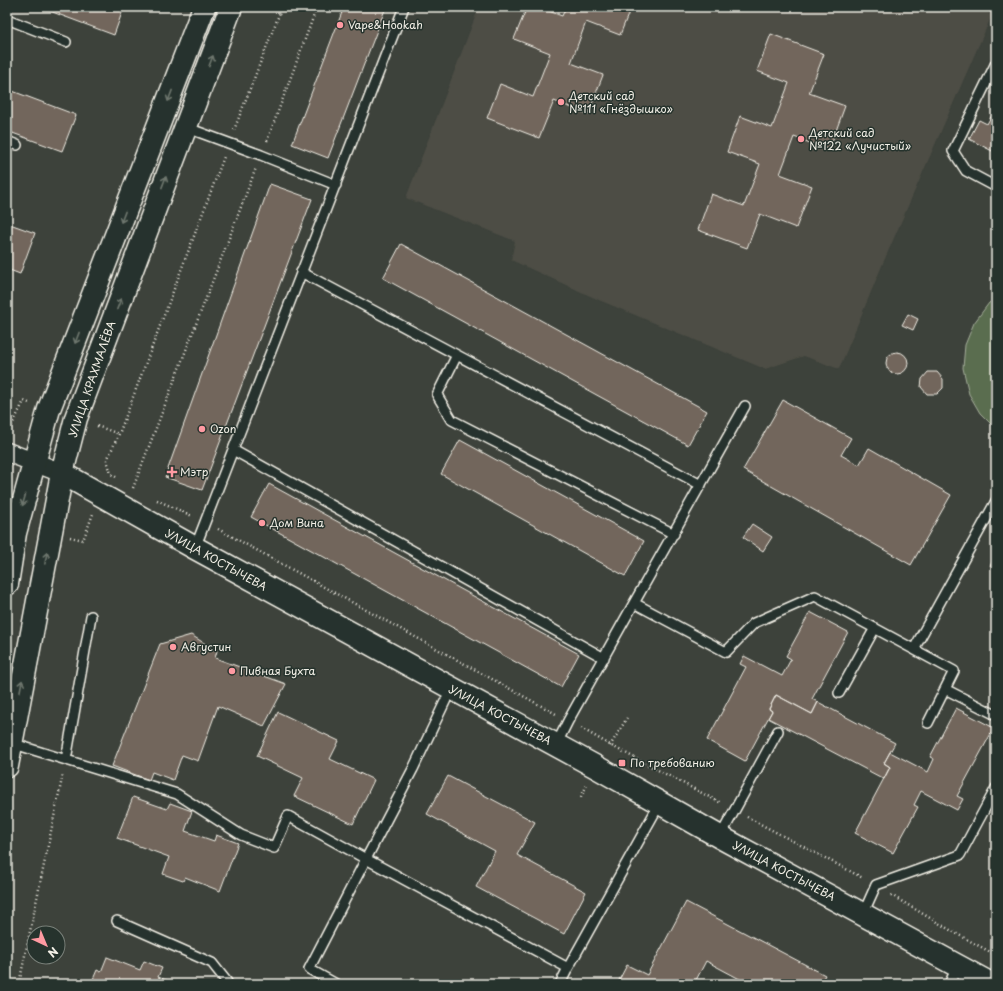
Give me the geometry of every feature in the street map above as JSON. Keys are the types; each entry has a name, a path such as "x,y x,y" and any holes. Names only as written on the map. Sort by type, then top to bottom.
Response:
{"main road":[{"path":"7,584 15,533 49,410 204,7"},
{"name":"УЛИЦА КРАХМАЛЁВА","path":"7,766 62,473 76,418 185,127 232,7"},
{"name":"УЛИЦА КОСТЫЧЕВА","path":"62,473 451,689 863,914 954,975 991,984"}],"street":[{"name":"УЛИЦА КОСТЫЧЕВА","path":"7,452 62,473"}],"lane":[{"path":"195,548 404,7"},
{"path":"7,19 66,42"},
{"path":"996,63 953,151 966,172 996,187"},
{"path":"185,127 262,155 336,185"},
{"path":"7,141 17,145"},
{"path":"301,272 701,485"},
{"path":"457,355 437,395 452,420 674,534"},
{"path":"556,745 568,721 745,406"},
{"path":"233,450 604,658"},
{"path":"914,650 996,501"},
{"path":"634,603 726,652 754,623 815,596 954,671 928,723"},
{"path":"66,760 90,616"},
{"path":"839,694 875,628"},
{"path":"336,984 309,969 413,769 451,689"},
{"path":"945,689 996,715"},
{"path":"720,837 778,731"},
{"path":"11,743 177,794 241,835 274,848 288,816 568,968"},
{"path":"863,914 876,885 960,855 996,788"},
{"path":"560,984 660,803"},
{"path":"116,921 212,963 227,982 226,984"}],"path":[{"path":"133,489 318,7"},
{"path":"7,436 24,401"},
{"path":"19,984 66,760"}],"shaded area":[{"name":"Детский сад №122 «Лучистый»","path":"479,7 979,7 992,15 883,263 839,369 804,356 765,369 599,300 511,260 515,241 406,198"}],"green space":[{"path":"996,298 996,429 980,413 969,394 963,368 965,345 974,323 989,303"}],"building":[{"path":"39,7 124,7 114,35"},
{"path":"344,7 386,7 328,158 292,144"},
{"path":"527,7 538,7 562,16 566,7 631,7 620,35 586,22 571,63 603,75 588,114 554,101 539,138 487,118 500,84 533,97 550,53 514,39"},
{"path":"771,34 824,54 809,93 845,106 829,150 794,137 780,174 812,186 796,228 760,214 747,248 698,230 711,194 744,206 760,164 727,152 740,116 772,128 789,83 757,71"},
{"path":"7,89 76,115 62,151 7,131"},
{"path":"992,115 996,117 996,153 969,139 979,120 987,124"},
{"path":"996,153 996,161 992,159"},
{"path":"270,184 312,199 202,490 165,477"},
{"path":"7,223 35,233 20,274 7,269"},
{"path":"401,244 707,411 688,445 383,278"},
{"path":"908,314 918,319 913,330 902,325"},
{"path":"893,352 901,352 908,359 908,367 901,374 893,374 886,367 886,359"},
{"path":"928,372 937,372 943,379 943,388 937,394 927,394 921,387 922,379"},
{"path":"783,400 851,438 841,455 859,465 869,448 951,495 911,565 743,470"},
{"path":"460,440 644,541 625,576 441,474"},
{"path":"269,484 579,654 561,687 251,517"},
{"path":"752,524 772,537 763,551 743,537"},
{"path":"996,555 996,569 990,566"},
{"path":"810,612 848,632 812,699 818,702 812,714 776,695 769,709 772,711 745,761 707,740 746,667 740,664 744,656 782,676 791,659 786,656"},
{"path":"191,635 217,651 215,658 286,684 264,726 218,706 198,761 182,755 173,780 152,772 149,780 112,766 160,644"},
{"path":"776,695 812,714 818,702 895,743 884,763 890,767 884,779 768,718 772,711 769,709"},
{"path":"956,708 994,728 957,796 963,799 957,810 921,791 914,805 918,807 893,853 855,833 890,767 884,763 890,752 928,772 934,759 930,757"},
{"path":"278,712 339,741 330,759 374,780 353,824 294,796 303,778 257,756"},
{"path":"448,776 535,822 517,855 586,892 564,934 476,887 495,851 427,814"},
{"path":"133,797 167,809 170,803 192,811 185,831 214,841 216,835 238,843 220,891 185,877 183,881 163,874 169,857 117,838"},
{"path":"686,902 825,975 820,984 749,984 706,961 694,984 617,984 627,965 647,975"},
{"path":"107,957 140,970 144,961 162,968 158,977 177,984 91,984 97,970 101,972"}],"place":[{"name":"Vape&Hookah","path":"340,25"},
{"name":"Детский сад №111 «Гнёздышко»","path":"561,102"},
{"name":"Детский сад №122 «Лучистый»","path":"801,139"},
{"name":"Ozon","path":"202,429"},
{"name":"Мэтр","path":"172,472"},
{"name":"Дом Вина","path":"262,523"},
{"name":"Августин","path":"173,647"},
{"name":"Пивная Бухта","path":"232,671"},
{"name":"По требованию","path":"622,763"}]}
